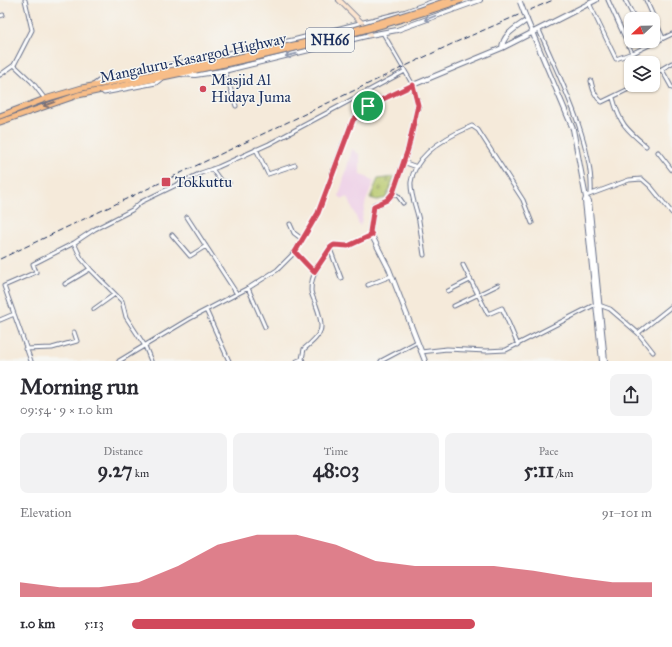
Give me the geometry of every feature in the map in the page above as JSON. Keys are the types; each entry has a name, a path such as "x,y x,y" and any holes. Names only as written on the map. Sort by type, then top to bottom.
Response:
{"highway":[{"name":"Mangaluru-Kasargod Highway","path":"0,122 59,100 178,74 196,68 258,54 379,23 449,0"},
{"name":"Mangaluru-Kasargod Highway","path":"0,116 45,99 91,87 261,57 355,34 406,20 462,0"}],"main road":[{"path":"339,0 363,24 370,35"}],"street":[{"path":"0,75 14,65 32,30 25,0"},
{"path":"91,87 102,79 295,40 363,24 436,0"},
{"path":"178,74 195,75 225,71 383,33 412,25 480,0"},
{"path":"119,361 206,310 248,288 277,270 295,252 318,213 353,120 368,106 413,85 502,48 596,0"},
{"path":"608,0 632,53"},
{"path":"625,0 631,12"},
{"path":"646,0 663,38"},
{"path":"519,1 573,129 586,197 589,201 602,361"},
{"path":"590,3 616,59 672,34"},
{"path":"502,48 502,42 508,34 527,20"},
{"path":"539,30 566,91 584,143 590,170 591,194"},
{"path":"383,33 413,85 418,105 393,193 387,200 374,206 370,232 391,276 425,361"},
{"path":"672,63 662,70 672,88"},
{"path":"14,65 32,82 45,99"},
{"path":"225,71 236,106"},
{"path":"31,361 4,286 36,272 32,264 74,243 95,229 132,210 141,202 256,149 405,71"},
{"path":"591,81 593,90 598,99 602,102 624,92"},
{"path":"613,98 618,116 625,127 646,146"},
{"path":"424,254 420,222 411,189 417,167 428,151 466,128 472,126 475,127 523,200 532,223"},
{"path":"256,149 268,174 295,165"},
{"path":"658,152 672,170"},
{"path":"403,162 417,167"},
{"path":"212,169 220,180 228,183"},
{"path":"586,197 629,180 642,179 651,187 672,213"},
{"path":"393,193 398,196 403,203"},
{"path":"187,217 237,294"},
{"path":"290,224 294,233 302,239"},
{"path":"172,235 190,256 206,246"},
{"path":"297,361 302,360 304,349 318,337 322,330 322,319 311,292 314,272 334,245 348,246 372,235"},
{"path":"74,243 81,258 122,301 126,317 145,346 151,361"},
{"path":"330,249 341,278"},
{"path":"295,252 314,272"},
{"path":"463,265 488,314 502,308 518,345"},
{"path":"65,284 90,268"},
{"path":"368,285 391,276"},
{"path":"448,291 470,280"},
{"path":"454,306 498,285"},
{"path":"248,288 265,327"},
{"path":"94,309 115,294"},
{"path":"598,304 605,361"},
{"path":"421,352 447,349 493,351 506,350 598,304 610,309 638,333 653,352"},
{"path":"638,333 672,306"},
{"path":"206,310 229,361"},
{"path":"0,320 14,314"},
{"path":"26,349 52,348 77,341 74,332"},
{"path":"381,361 417,342"}],"shaded area":[{"path":"352,149 360,155 360,174 374,181 366,201 360,227 348,197 343,199 339,196"}],"green space":[{"path":"394,177 386,198 377,200 370,198 378,179"}],"railway":[{"path":"0,259 454,43 553,0"}],"place":[{"name":"Masjid Al Hidaya Juma","path":"203,89"},
{"name":"Tokkuttu","path":"166,182"}],"route":[{"path":"413,85 418,105 408,149 393,193 387,200 374,206 370,232 372,235 348,246 334,245 328,250 314,272 295,252 318,213 353,120 368,106 413,85"}]}
